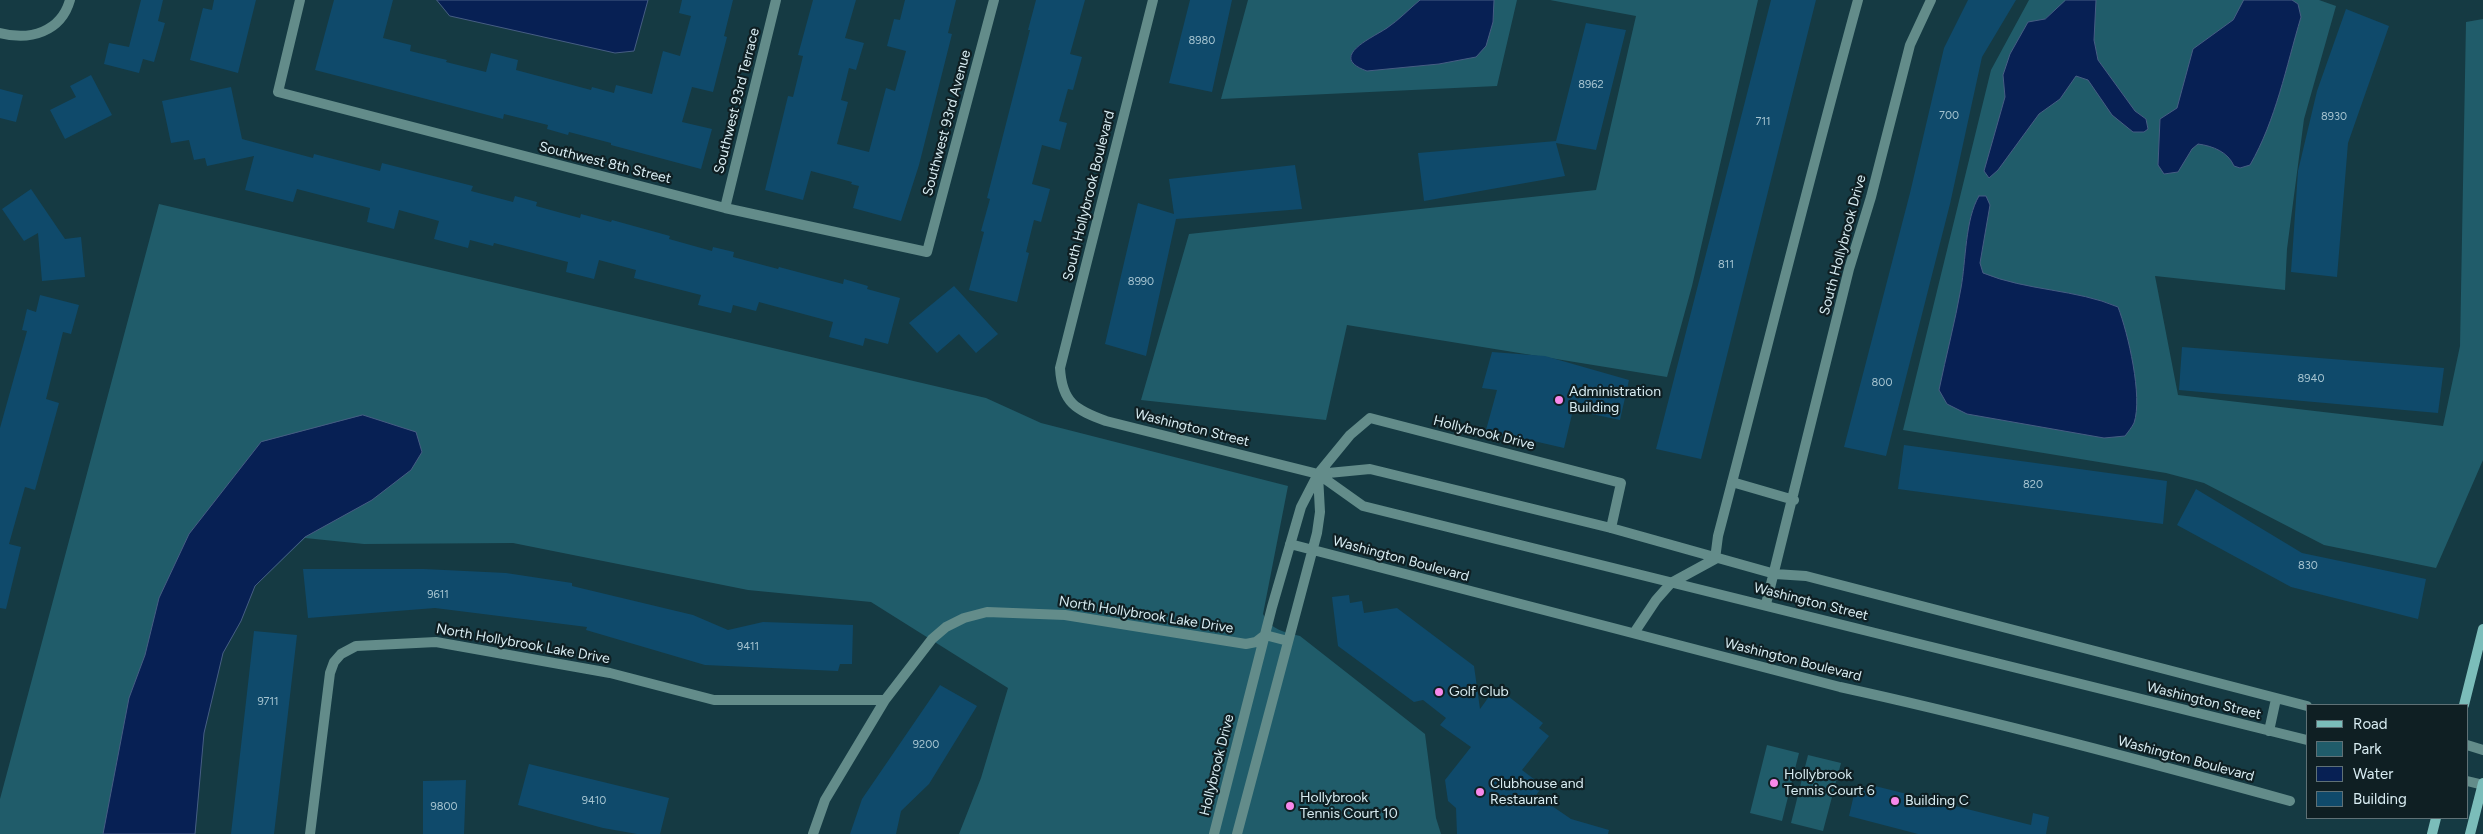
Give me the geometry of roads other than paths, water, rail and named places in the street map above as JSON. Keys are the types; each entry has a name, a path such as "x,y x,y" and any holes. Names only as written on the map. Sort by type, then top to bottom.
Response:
{"main road":[{"path":"2464,704 2483,628"},
{"path":"2470,834 2483,784"},
{"path":"2432,834 2436,819"}],"street":[{"path":"0,34 33,36 47,30 67,11 70,0"},
{"name":"Southwest 8th Street","path":"300,0 278,92 725,208 927,252"},
{"name":"Southwest 93rd Terrace","path":"725,208 776,0"},
{"name":"Southwest 93rd Avenue","path":"927,252 994,0"},
{"name":"South Hollybrook Boulevard","path":"1066,398 1061,385 1060,368 1153,0"},
{"path":"1634,633 1656,600 1671,583 1716,559 1718,536 1771,337 1811,171 1858,0"},
{"name":"South Hollybrook Drive","path":"1766,604 1794,500 1849,269 1871,197 1910,45 1931,0"},
{"name":"Washington Street","path":"1066,398 1078,409 1106,421 1318,474 1370,469 1611,528 1775,574 1806,576 2306,706"},
{"name":"Hollybrook Drive","path":"1214,834 1265,635 1301,507 1318,474 1350,434 1370,418 1621,483 1611,528"},
{"path":"1237,834 1312,550 1320,512 1318,474"},
{"name":"Washington Street","path":"1318,474 1364,506 1671,583 1766,604 2306,740"},
{"path":"1732,482 1794,500"},
{"name":"Washington Boulevard","path":"1290,544 1861,691 1916,702 2158,764 2290,801"},
{"name":"North Hollybrook Lake Drive","path":"813,834 825,800 884,700 932,639 946,627 964,618 987,612 1065,615 1246,644 1256,642 1265,635"},
{"path":"1265,635 1288,640"},
{"name":"North Hollybrook Lake Drive","path":"310,834 330,673 334,662 342,654 356,646 436,642 610,673 714,700 884,700"},
{"path":"2269,731 2276,698"},
{"path":"2468,746 2483,750"},
{"path":"2468,781 2483,784"}],"water":[{"path":"437,0 648,0 634,51 615,53 450,16"},
{"path":"1420,0 1494,0 1493,22 1486,46 1476,57 1439,64 1367,71 1356,66 1351,60 1356,48 1391,25"},
{"path":"2066,0 2096,0 2094,40 2098,60 2135,111 2146,119 2148,129 2144,132 2133,132 2112,115 2088,80 2076,76 2060,99 2039,114 1998,170 1989,178 1984,171 2005,97 2003,75 2010,54 2028,22 2045,19"},
{"path":"2244,0 2292,0 2298,4 2301,17 2274,112 2259,148 2250,165 2240,168 2234,166 2228,157 2219,150 2198,144 2192,149 2178,172 2164,174 2158,165 2160,119 2177,108 2193,49 2233,20"},
{"path":"1979,196 1986,196 1990,205 1980,263 1983,273 2017,283 2102,301 2118,307 2130,348 2137,398 2134,423 2125,436 2104,438 1967,414 1947,404 1939,390 1961,288 1968,228 1974,205"},
{"path":"363,415 416,432 422,452 411,470 372,500 305,537 255,586 241,621 223,653 204,733 195,834 103,834 129,698 145,655 159,598 189,534 261,442"}],"place":[{"name":"Administration Building","path":"1559,400"},
{"name":"Golf Club","path":"1439,692"},
{"name":"Hollybrook Tennis Court 6","path":"1774,783"},
{"name":"Clubhouse and Restaurant","path":"1480,792"},
{"name":"Building C","path":"1895,801"},
{"name":"Hollybrook Tennis Court 10","path":"1290,806"}]}
